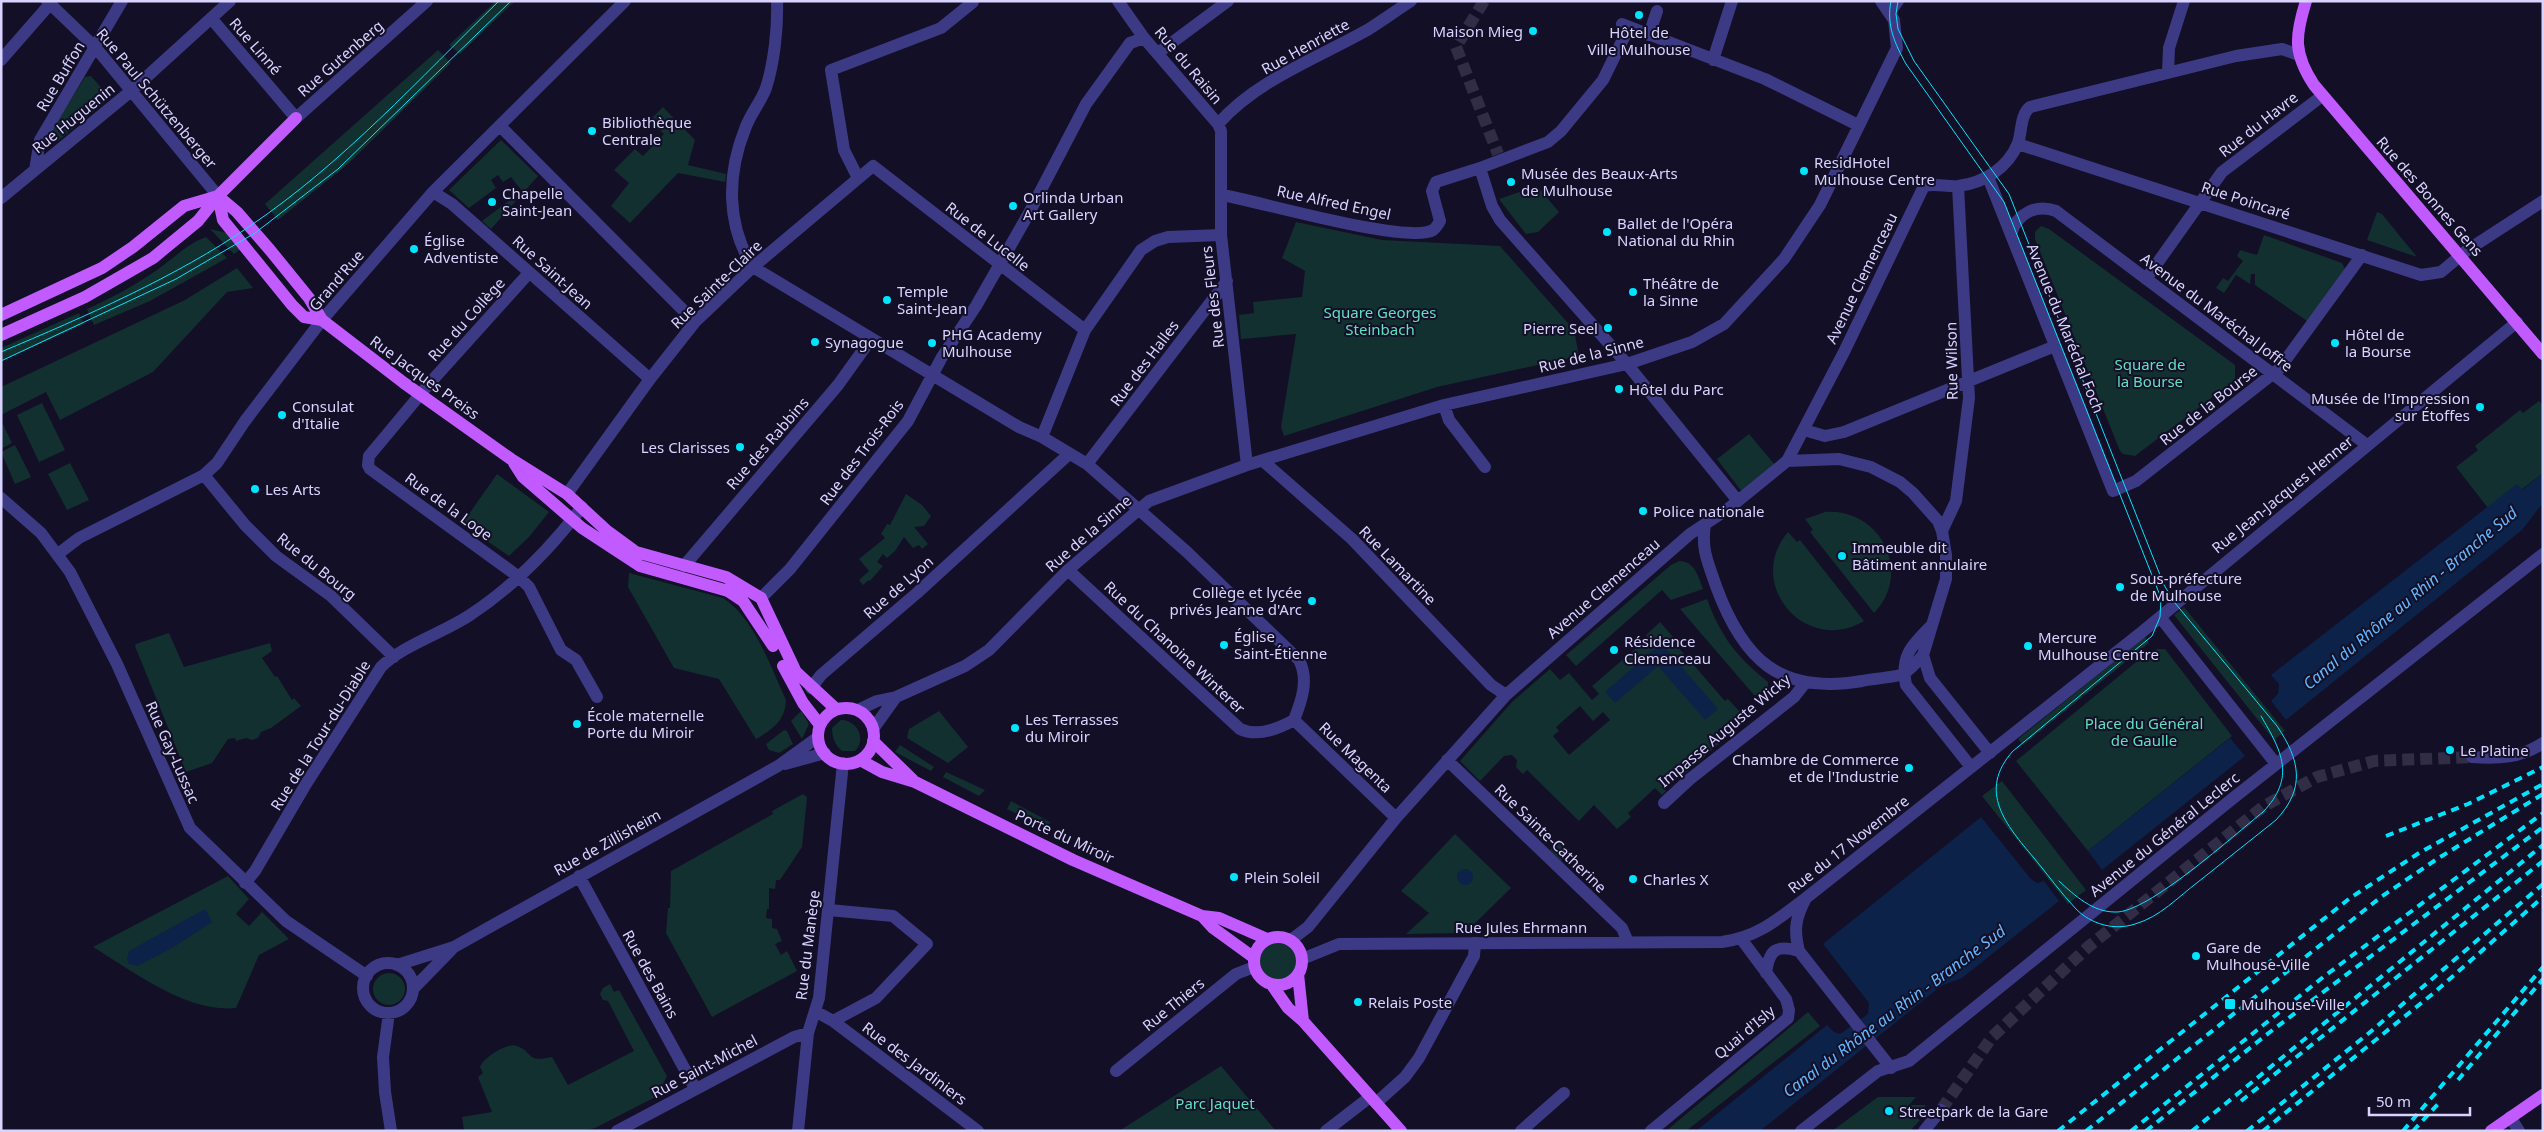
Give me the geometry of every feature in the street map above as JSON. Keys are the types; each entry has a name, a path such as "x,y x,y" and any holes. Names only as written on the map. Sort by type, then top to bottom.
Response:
{"main road":[{"path":"2299,55 2298,28 2306,1"},
{"name":"Rue des Bonnes Gens","path":"2299,55 2308,75 2322,96 2540,347"},
{"path":"1,335 85,297 153,258 198,221 218,196 296,118"},
{"path":"1,315 102,268 133,247 184,206 218,196"},
{"name":"Rue Jacques Preiss","path":"218,196 222,220 292,304 304,317 322,320"},
{"name":"Rue Jacques Preiss","path":"218,196 237,212 270,250 309,298 322,320 421,394 511,459 567,494 606,530 636,552 726,577 761,598"},
{"name":"Rue Jacques Preiss","path":"511,459 523,477 545,493 572,520 640,566 728,591 743,601 766,632 819,731"},
{"path":"545,493 557,499 567,494"},
{"name":"Rue Jacques Preiss","path":"640,566 656,566 680,572 684,566"},
{"path":"761,598 796,672 836,710"},
{"path":"858,710 847,708 836,710 827,716 819,731 825,753 831,759 843,763 860,760 871,748 873,735"},
{"name":"Porte du Miroir","path":"858,710 870,722 873,735 915,782"},
{"name":"Porte du Miroir","path":"860,760 882,772 915,782 1074,860 1202,916 1219,918 1267,939"},
{"name":"Porte du Miroir","path":"1202,916 1213,928 1254,962"},
{"path":"1303,1021 1298,974 1302,959 1296,945 1283,937 1267,939 1256,950 1254,962 1260,978 1272,985 1288,1008 1303,1021 1401,1131"},
{"path":"1272,985 1286,984 1298,974"},
{"path":"2491,1131 2543,1095"}],"street":[{"name":"Rue Buffon","path":"35,170 40,140 122,1"},
{"name":"Rue Huguenin","path":"1,198 131,91 230,1"},
{"name":"Rue Gutenberg","path":"296,118 427,1"},
{"name":"Grand'Rue","path":"58,554 79,538 204,475 217,463 245,421 322,320 434,192 625,1"},
{"path":"777,1 778,24 766,88 745,128 732,176 731,211 745,255 753,268 1019,427 1042,437 1087,464 1139,508 1299,660 1304,670 1304,680 1300,704 1294,720"},
{"name":"Rue du Raisin","path":"1118,1 1144,38 1218,124"},
{"path":"1158,54 1228,1"},
{"name":"Rue Henriette","path":"1218,124 1228,113 1284,74 1370,28 1411,1"},
{"path":"1713,60 1732,1"},
{"path":"1881,1 1889,12 1898,1"},
{"path":"2168,72 2169,48 2184,1"},
{"name":"Rue Paul Schützenberger","path":"49,2 96,48 218,196"},
{"path":"1,60 49,2"},
{"path":"858,178 844,150 831,70 941,28 973,2"},
{"path":"1649,35 1658,6"},
{"name":"Rue de la Sinne","path":"858,710 876,701 896,697 965,666 989,650 1068,570 1139,508 1162,496 1247,465 1444,405 1627,364 1692,342 1724,324 1784,259 1820,205 1897,48 1896,30 1889,12"},
{"name":"Rue Linné","path":"211,18 296,118"},
{"path":"1738,501 1627,364 1500,220 1492,206 1480,168 1499,157 1548,142 1561,131 1603,80 1625,26 1765,80 1858,125"},
{"name":"Rue des Trois-Rois","path":"761,598 790,569 908,421 999,265 1086,104 1130,43 1144,38"},
{"path":"1958,186 1988,177 2006,162 2018,144 2024,113 2030,107 2168,72 2274,49 2290,50 2299,55"},
{"name":"Rue du Havre","path":"2146,279 2202,203 2222,172 2322,96"},
{"name":"Rue des Fleurs","path":"1218,124 1222,135 1221,235 1247,465"},
{"path":"501,127 695,322"},
{"name":"Rue Poincaré","path":"2018,144 2426,276 2440,272 2460,256 2543,201"},
{"name":"Rue Sainte-Claire","path":"567,494 650,379 695,322 753,268 873,166"},
{"name":"Rue de Lucelle","path":"873,166 1085,330"},
{"name":"Rue Alfred Engel","path":"1222,195 1368,228 1401,232 1427,232 1438,226 1440,214 1432,191 1436,182 1480,168"},
{"name":"Avenue du Maréchal Foch","path":"1988,177 2113,491"},
{"name":"Avenue Clemenceau","path":"1290,940 1308,927 1396,818 1506,695 1690,534 1738,501 1787,461 1924,186 1930,184 1958,186"},
{"name":"Rue Wilson","path":"1942,531 1956,501 1970,382 1958,186"},
{"name":"Rue Saint-Jean","path":"434,192 452,204 650,379"},
{"name":"Avenue du Maréchal Joffre","path":"2011,234 2013,226 2026,212 2037,208 2046,208 2063,216 2367,445"},
{"path":"1042,437 1085,330 1141,250 1155,241 1168,237 1221,235"},
{"name":"Rue de la Bourse","path":"2113,491 2136,482 2278,369 2362,255"},
{"name":"Rue du Collège","path":"369,456 421,394 529,273"},
{"name":"Rue des Halles","path":"1087,464 1227,281"},
{"path":"1212,300 1222,300 1230,306"},
{"name":"Rue Jean-Jacques Henner","path":"2160,617 2517,322"},
{"name":"Rue des Rabbins","path":"684,566 838,385 871,339"},
{"path":"1804,430 1825,436 1844,432 2055,346"},
{"path":"1444,405 1449,420 1485,468"},
{"name":"Rue de Lyon","path":"811,688 821,675 917,593 1069,454"},
{"name":"Rue de la Loge","path":"369,456 368,465 370,469 520,577"},
{"path":"1705,524 1703,552 1732,626 1760,660 1776,672 1805,683 1838,685 1903,674 1923,656 1930,640 1932,626 1946,579 1946,555 1942,531 1938,521 1913,492 1879,470 1839,459 1787,461"},
{"name":"Rue Lamartine","path":"1263,461 1352,539 1491,685 1506,695"},
{"name":"Rue du Bourg","path":"204,475 245,525 276,556 331,596 394,657"},
{"name":"Rue Gay-Lussac","path":"1,498 41,533 58,554 117,664 190,828 286,921 367,976"},
{"name":"Rue de la Tour-du-Diable","path":"245,883 255,871 306,784 374,676 394,657 471,614 520,577 547,552 582,507"},
{"name":"Avenue du Général Leclerc","path":"1801,1131 1878,1071 1909,1061 2276,764 2543,554"},
{"name":"Rue du Chanoine Winterer","path":"1068,570 1240,729 1260,732 1279,728 1294,720"},
{"path":"520,577 529,587 561,650 576,660 597,698"},
{"path":"1932,626 1912,646 1904,660 1903,674 1906,685 1971,767 2160,617 2276,764"},
{"path":"1923,656 1930,678 1990,753"},
{"name":"Impasse Auguste Wicky","path":"1664,803 1698,773 1794,697 1805,683"},
{"path":"873,735 896,697"},
{"name":"Rue Magenta","path":"1294,720 1396,818"},
{"name":"Rue de Zillisheim","path":"397,965 454,947 778,766 819,731"},
{"path":"2472,757 2504,758 2517,755 2543,744"},
{"name":"Rue de Zillisheim","path":"778,766 825,753"},
{"name":"Rue Sainte-Catherine","path":"1447,760 1622,928 1628,942"},
{"name":"Rue du Manège","path":"798,1131 808,1033 819,998 843,763"},
{"name":"Rue du 17 Novembre","path":"1742,940 1767,927 1806,898 1971,767"},
{"name":"Rue des Bains","path":"579,876 695,1088"},
{"path":"1806,898 1797,916 1795,934 1799,951 1891,1068"},
{"path":"829,910 893,916 927,944 876,998 833,1021"},
{"name":"Rue Jules Ehrmann","path":"1302,959 1340,944 1722,942 1742,940"},
{"name":"Quai d'Isly","path":"1651,1131 1788,1018 1789,1010 1786,999 1742,940"},
{"path":"1326,1131 1404,1077 1419,1058 1474,956 1475,943"},
{"name":"Rue de Zillisheim","path":"413,989 454,947"},
{"path":"1766,972 1768,960 1772,952 1780,948 1799,951"},
{"name":"Rue Thiers","path":"1116,1071 1236,974 1254,962"},
{"path":"380,965 397,965 409,974 413,989 406,1006 398,1011 380,1012 367,1001 364,984 367,976 380,965"},
{"name":"Rue des Jardiniers","path":"815,1011 833,1021 978,1131"},
{"path":"388,1013 383,1057 385,1092 391,1131"},
{"name":"Rue Saint-Michel","path":"617,1131 794,1037 808,1033"},
{"path":"1521,1131 1564,1093"},
{"path":"1924,1131 1941,1110"},
{"path":"2510,1117 2519,1131"}],"green space":[{"path":"496,1 515,1 460,54 449,45"},
{"path":"438,50 451,63 347,165 278,220 265,204"},
{"path":"91,76 104,91 106,101 58,141 49,134 85,77"},
{"path":"663,107 695,140 688,165 726,174 725,182 678,173 630,223 611,206 629,183 614,170 635,149 643,156 664,134 650,120"},
{"path":"501,140 538,176 491,229 482,221 522,191 511,177 503,182 498,175 491,180 496,188 469,208 449,190"},
{"path":"1537,186 1559,212 1538,232 1526,234 1499,199"},
{"path":"2377,212 2382,214 2417,257 2367,240"},
{"name":"Square Georges Steinbach","path":"1296,222 1382,240 1500,246 1574,330 1579,356 1437,387 1284,436 1281,427 1296,334 1241,339 1239,315 1254,313 1253,302 1302,297 1305,271 1282,258"},
{"name":"Square de la Bourse","path":"2041,226 2049,229 2235,365 2235,380 2135,456 2123,454 2120,451 2035,239 2035,232"},
{"path":"210,229 227,233 241,249 234,254"},
{"path":"2264,235 2342,263 2345,269 2307,321 2255,285 2255,274 2251,274 2250,284 2236,275 2224,293 2216,288 2223,278 2228,281 2243,261 2237,256 2240,250 2257,255"},
{"path":"206,237 227,258 150,301 94,325 87,309 134,285 188,246"},
{"path":"237,268 253,288 227,292 153,372 60,420 46,392 1,415 1,387 185,300"},
{"path":"79,313 84,324 1,361 1,348"},
{"path":"2539,401 2543,405 2543,473 2521,490 2517,485 2488,508 2456,467 2478,450 2475,446 2520,410 2523,413"},
{"path":"42,403 65,450 39,462 17,415"},
{"path":"1,420 12,443 1,449"},
{"path":"1749,434 1775,465 1742,492 1717,459"},
{"path":"15,445 31,477 15,484 1,452"},
{"path":"70,463 89,500 67,510 48,474"},
{"path":"497,474 549,512 529,537 509,556 462,524"},
{"path":"906,494 922,505 931,516 924,526 914,527 928,544 922,549 919,545 913,548 904,537 895,551 887,558 883,554 877,562 883,566 870,581 863,585 859,580 869,571 859,559 885,538 881,534 887,524 890,525"},
{"path":"1825,512 1845,514 1862,520 1875,532 1885,546 1890,562 1891,580 1885,597 1874,613 1810,532 1813,530 1805,519"},
{"path":"1788,532 1797,542 1800,540 1864,621 1842,629 1821,629 1802,622 1787,609 1777,592 1773,572 1776,552"},
{"path":"1679,561 1692,566 1703,589 1671,600 1662,590 1576,666 1566,655 1671,565"},
{"path":"629,573 723,598 734,607 753,631 786,700 781,719 773,728 756,739 719,679 674,668 628,587"},
{"path":"1707,599 1718,624 1731,645 1747,664 1768,682 1768,687 1758,695 1754,695 1680,609"},
{"path":"2184,607 2285,731 2274,740 2174,615"},
{"path":"1660,622 1673,637 1671,639 1725,701 1728,699 1740,712 1730,722 1736,729 1680,778 1672,770 1659,782 1666,791 1662,795 1655,788 1628,813 1631,817 1617,829 1594,805 1579,821 1527,770 1523,774 1516,767 1517,760 1512,755 1504,756 1480,781 1460,761 1512,702 1550,669 1560,680 1569,673 1592,700 1599,694 1592,686 1648,638 1646,635","holes":["1580,706 1593,721 1603,712 1610,720 1569,755 1553,736 1559,731 1556,727"]},
{"path":"169,633 184,667 270,643 272,651 262,658 275,677 277,676 292,700 294,698 301,706 271,728 261,732 258,738 252,740 246,738 236,741 235,738 228,739 212,763 186,772 135,646 136,644"},
{"path":"2145,637 2149,643 2023,745 2018,739"},
{"name":"Place du Général de Gaulle","path":"2158,649 2165,649 2232,736 2088,851 2016,761 2147,653"},
{"path":"801,711 809,724 802,739 791,721"},
{"path":"939,711 968,747 948,763 907,738 909,729"},
{"path":"841,720 852,723 859,731 860,741 855,751 842,751 834,741 832,728"},
{"path":"784,730 787,731 793,744 779,753 769,750 766,744"},
{"path":"900,745 934,767 931,771 895,752"},
{"path":"946,772 985,790 979,796 943,777"},
{"path":"2002,781 2086,890 2068,904 1982,796"},
{"path":"803,794 807,797 802,847 780,880 776,880 775,889 769,888 769,909 767,909 766,918 772,919 772,928 777,929 782,941 775,944 781,955 787,951 797,971 712,1017 666,933 668,908 670,908 671,871 773,814 772,811"},
{"path":"1011,801 1050,822 1048,829 1007,809"},
{"path":"1455,834 1511,888 1465,933 1406,934 1429,913 1401,891"},
{"path":"1559,841 1570,852 1561,861 1550,850"},
{"path":"228,876 249,899 236,914 249,926 262,912 289,939 259,955 236,1008 217,1008 180,997 143,979 93,947"},
{"path":"1273,937 1283,937 1292,941 1298,947 1301,952 1301,970 1292,981 1283,985 1273,985 1264,981 1258,975 1254,966 1254,956 1258,947 1264,941"},
{"path":"389,973 395,974 400,978 404,983 404,995 400,1000 395,1004 389,1005 383,1004 378,1000 374,995 373,989 374,983 378,978 383,974"},
{"path":"610,984 614,992 619,990 667,1076 663,1084 667,1091 595,1128 583,1131 464,1131 462,1117 492,1112 478,1077 483,1073 480,1067 490,1055 507,1046 513,1045 522,1048 538,1059 552,1057 568,1085 634,1051 608,1001 603,1000 600,994 603,988"},
{"path":"1808,1012 1820,1026 1686,1131 1666,1131"},
{"name":"Parc Jaquet","path":"1221,1066 1276,1131 1119,1131"},
{"name":"Streetpark de la Gare","path":"1878,1097 1916,1097 1909,1105 1926,1105 1916,1117 1920,1120 1910,1131 1832,1131"}],"water":[{"name":"Canal du Rhône au Rhin - Branche Sud","path":"2543,473 2543,503 2522,530 2286,720 2271,701 2278,694 2279,684 2271,675 2517,484 2522,490"},
{"path":"1661,643 1718,709 1705,720 1658,666 1615,703 1605,692"},
{"path":"2230,738 2245,756 2102,870 2088,851"},
{"name":"Canal du Rhône au Rhin - Branche Sud","path":"1981,817 2031,879 2037,883 2044,881 2059,901 1962,978 1941,986 1760,1131 1696,1131 1827,1025 1834,1032 1840,1034 1868,1014 1869,1003 1823,944"},
{"path":"1465,869 1473,877 1465,885 1457,877"},
{"path":"205,909 212,922 172,948 137,966 129,964 127,959 129,951"}],"tunnel":[{"path":"1484,1 1456,47 1498,154"},
{"path":"1941,1110 1992,1037 2088,947 2264,806 2317,777 2374,761 2472,757"}],"tram line":[{"path":"1,352 65,325 161,279 250,226 349,148 499,1"},
{"path":"1,361 176,279 255,233 338,169 511,1"},
{"path":"1891,1 1890,18 1892,34 1906,64 2004,202 2161,598 2160,617 2152,636 2013,751 2002,766 1997,780 1996,794 2006,820 2024,846 2076,909 2089,919 2103,925 2119,927 2135,924 2153,917 2168,906 2276,820 2286,808 2296,785 2295,762 2285,738 2277,726 2175,603 2164,585 2009,194 1914,61 1898,29 1896,14 1898,1"},
{"path":"2059,881 2092,906 2115,912 2129,909 2148,900 2169,887 2212,854 2263,812 2280,787 2282,776 2280,753 2261,716"}],"railway":[{"path":"2386,836 2468,804 2543,767"},
{"path":"2058,1131 2350,898 2419,853 2543,784"},
{"path":"2086,1131 2381,897 2437,859 2543,794"},
{"path":"2131,1131 2322,978 2543,813"},
{"path":"2146,1131 2270,1032 2543,827"},
{"path":"2192,1131 2543,845"},
{"path":"2241,1101 2543,861"},
{"path":"2247,1131 2369,1033 2543,884"},
{"path":"2263,1131 2435,992 2543,897"},
{"path":"2403,1131 2543,967"},
{"path":"2458,1080 2543,979"},
{"path":"2413,1131 2439,1103"}],"place":[{"name":"Hôtel de Ville Mulhouse","path":"1639,15"},
{"name":"Maison Mieg","path":"1533,31"},
{"name":"Bibliothèque Centrale","path":"592,131"},
{"name":"ResidHotel Mulhouse Centre","path":"1804,171"},
{"name":"Musée des Beaux-Arts de Mulhouse","path":"1511,182"},
{"name":"Chapelle Saint-Jean","path":"492,202"},
{"name":"Orlinda Urban Art Gallery","path":"1013,206"},
{"name":"Ballet de l'Opéra National du Rhin","path":"1607,232"},
{"name":"Église Adventiste","path":"414,249"},
{"name":"Théâtre de la Sinne","path":"1633,292"},
{"name":"Temple Saint-Jean","path":"887,300"},
{"name":"Pierre Seel","path":"1608,328"},
{"name":"Synagogue","path":"815,342"},
{"name":"PHG Academy Mulhouse","path":"932,343"},
{"name":"Hôtel de la Bourse","path":"2335,343"},
{"name":"Hôtel du Parc","path":"1619,389"},
{"name":"Musée de l'Impression sur Étoffes","path":"2480,407"},
{"name":"Consulat d'Italie","path":"282,415"},
{"name":"Les Clarisses","path":"740,447"},
{"name":"Les Arts","path":"255,489"},
{"name":"Police nationale","path":"1643,511"},
{"name":"Immeuble dit Bâtiment annulaire","path":"1842,556"},
{"name":"Sous-préfecture de Mulhouse","path":"2120,587"},
{"name":"Collège et lycée privés Jeanne d'Arc","path":"1312,601"},
{"name":"Église Saint-Étienne","path":"1224,645"},
{"name":"Mercure Mulhouse Centre","path":"2028,646"},
{"name":"Résidence Clemenceau","path":"1614,650"},
{"name":"École maternelle Porte du Miroir","path":"577,724"},
{"name":"Les Terrasses du Miroir","path":"1015,728"},
{"name":"Le Platine","path":"2450,750"},
{"name":"Chambre de Commerce et de l'Industrie","path":"1909,768"},
{"name":"Plein Soleil","path":"1234,877"},
{"name":"Charles X","path":"1633,879"},
{"name":"Gare de Mulhouse-Ville","path":"2196,956"},
{"name":"Relais Poste","path":"1358,1002"},
{"name":"Mulhouse-Ville","path":"2230,1004"},
{"name":"Streetpark de la Gare","path":"1889,1111"}]}
